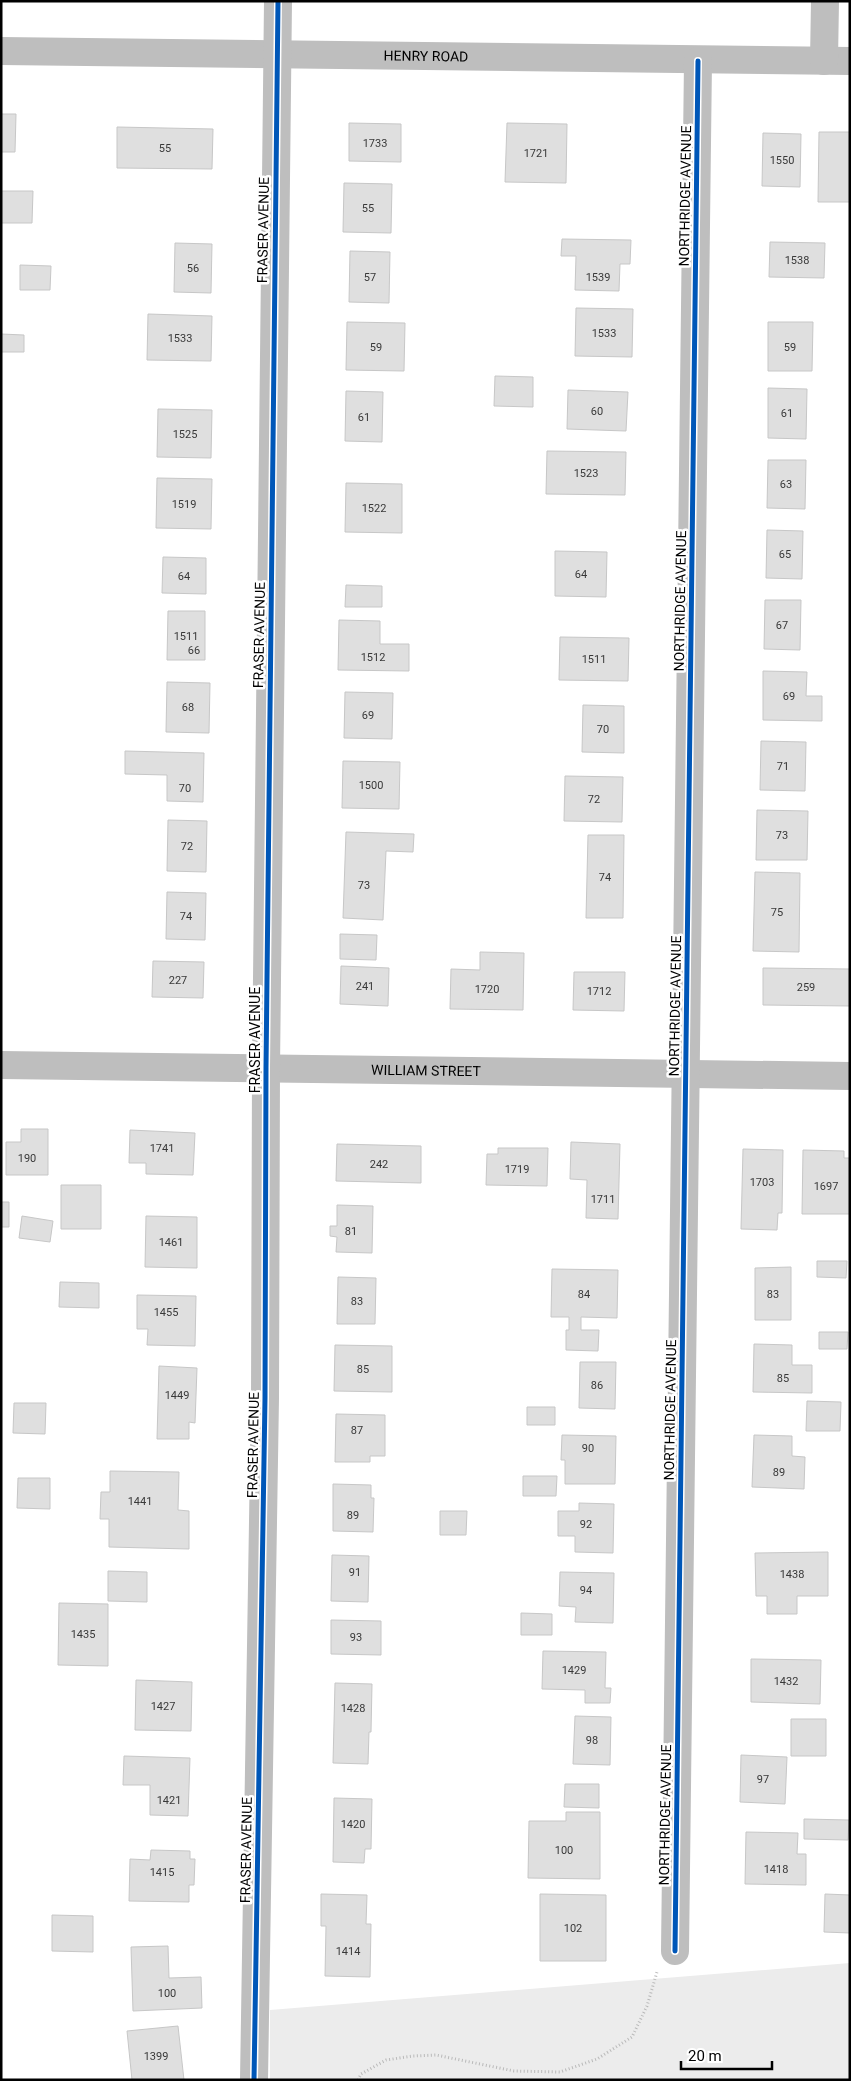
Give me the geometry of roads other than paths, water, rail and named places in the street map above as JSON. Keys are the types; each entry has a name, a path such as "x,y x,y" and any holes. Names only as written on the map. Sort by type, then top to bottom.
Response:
{"street":[{"name":"FRASER AVENUE","path":"254,2080 265,1398 266,1068 278,1"},
{"path":"824,1 837,61"},
{"name":"HENRY ROAD","path":"1,51 837,61"},
{"name":"NORTHRIDGE AVENUE","path":"675,1951 698,60"},
{"name":"WILLIAM STREET","path":"1,1065 850,1076"}]}
